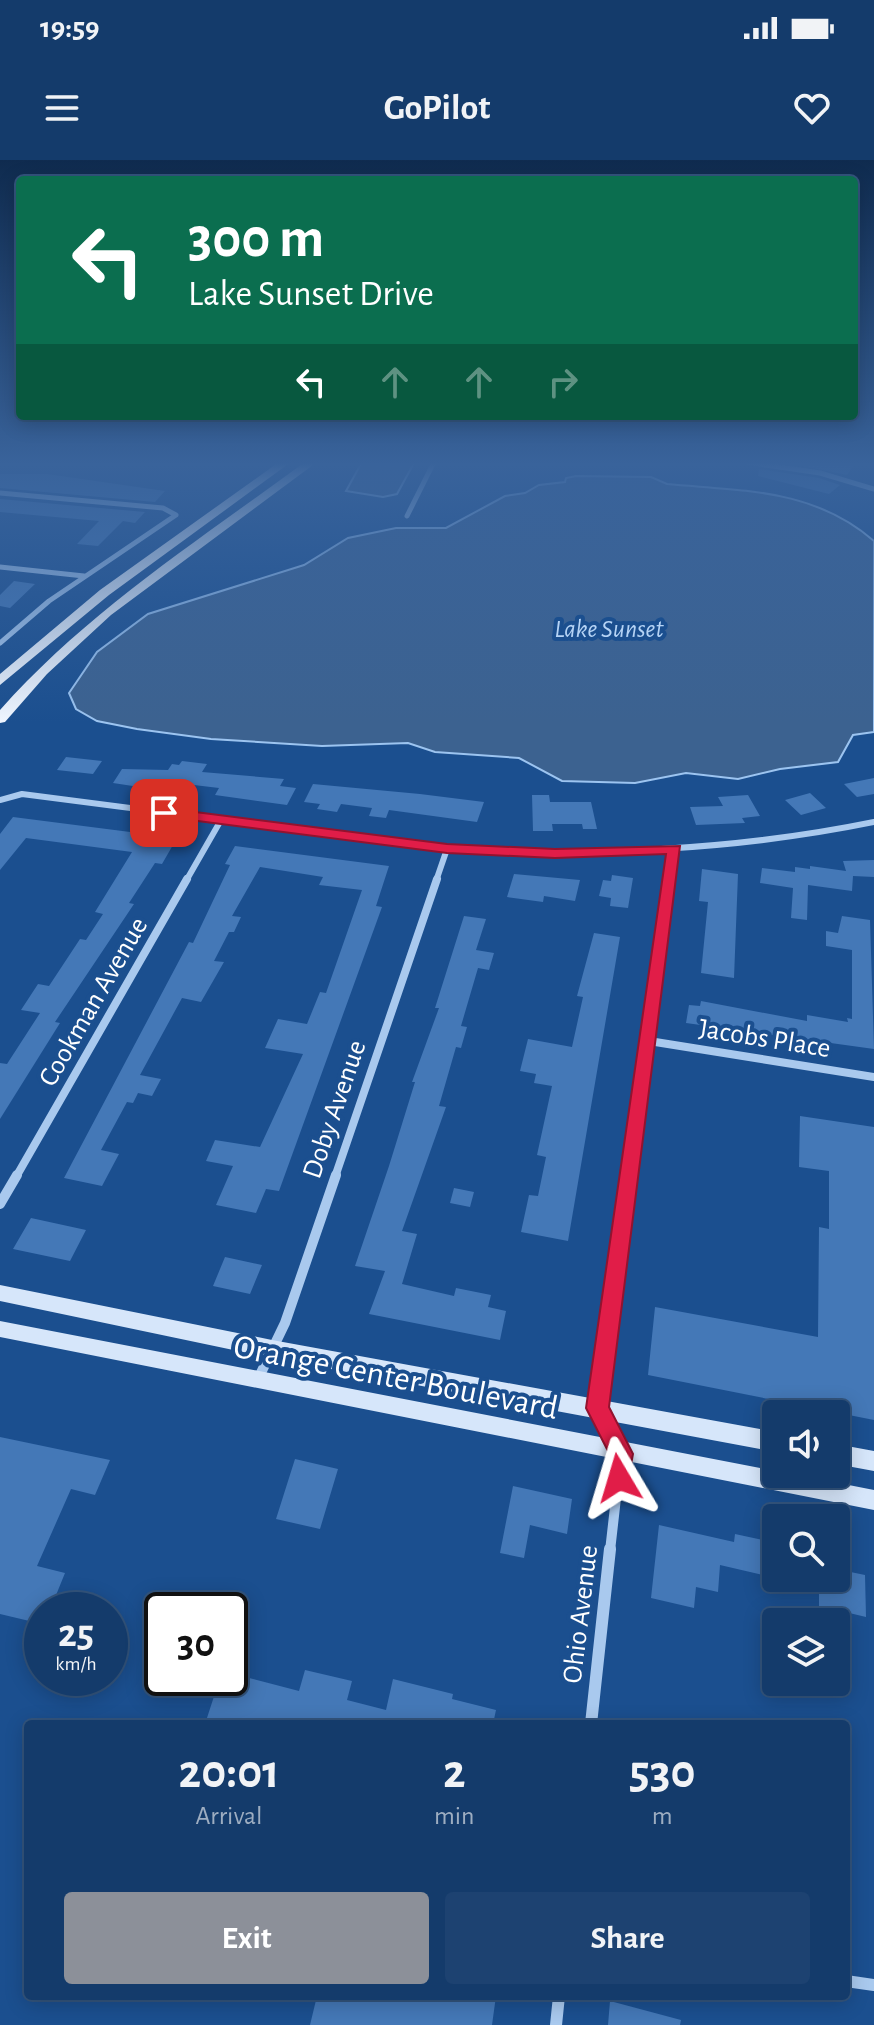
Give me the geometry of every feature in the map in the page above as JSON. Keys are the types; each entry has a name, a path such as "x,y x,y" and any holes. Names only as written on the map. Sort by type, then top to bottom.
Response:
{"main road":[{"path":"0,681 93,597 162,549"},
{"path":"0,719 42,671 107,612 193,549"}],"street":[{"path":"0,643 84,576 125,549"},
{"path":"0,567 84,576"},
{"path":"4,798 22,794 447,849 555,853 768,844 874,822"},
{"name":"Cookman Avenue","path":"0,1204 221,820"},
{"name":"Doby Avenue","path":"257,1381 285,1323 447,849"},
{"path":"621,1454 598,1408 674,849"},
{"name":"Jacobs Place","path":"649,1041 874,1077"},
{"name":"Orange Center Boulevard","path":"0,1293 272,1349 762,1439"},
{"name":"Orange Center Boulevard","path":"0,1329 621,1454 874,1500"},
{"name":"Ohio Avenue","path":"591,1720 621,1454"},
{"path":"850,1457 874,1461"},
{"path":"850,1982 874,1985"},
{"path":"556,2025 559,2000"}],"water":[{"name":"Lake Sunset","path":"330,549 874,549 874,732 853,735 838,762 780,769 738,779 686,773 635,783 562,781 519,758 435,752 408,743 322,746 211,739 97,721 76,709 69,693 97,652 148,614 304,565"}],"building":[{"path":"14,581 35,584 10,608 0,606 0,595"},
{"path":"66,757 102,761 93,774 57,770"},
{"path":"182,761 207,764 202,772 284,779 280,786 296,788 287,805 215,795 219,788 177,783 172,792 113,783 122,769 168,770 172,764 179,765"},
{"path":"874,778 874,794 857,797 844,784"},
{"path":"313,784 484,802 477,822 389,810 386,818 369,816 372,808 341,804 337,812 317,809 320,804 304,802"},
{"path":"810,793 826,808 801,815 785,800"},
{"path":"532,795 549,795 550,802 591,802 597,829 583,829 582,824 552,824 553,831 533,831"},
{"path":"748,795 760,816 742,818 745,823 696,825 690,807 723,806 718,797"},
{"path":"13,817 177,838 162,864 155,863 129,903 134,904 55,1022 60,1023 0,1119 0,1063 7,1064 40,1013 21,1010 38,984 49,986 80,939 86,940 103,914 95,912 132,852 26,838 0,870 0,834"},
{"path":"235,846 389,866 376,906 382,907 279,1191 266,1189 256,1213 216,1205 233,1166 206,1161 215,1140 260,1147 303,1054 265,1048 278,1019 307,1024 320,992 326,993 362,890 319,885 323,877 260,867 232,916 241,917 214,961 224,962 201,1002 182,998 140,1075 161,1079 152,1096 138,1093 133,1103 127,1102 101,1150 119,1154 102,1186 64,1178 189,942 193,943 230,865 225,864"},
{"path":"874,860 874,877 853,876 852,891 808,885 807,920 791,918 793,888 760,883 762,868 795,872 795,867 810,869 810,866 846,871 843,861"},
{"path":"702,869 738,874 734,978 701,973 708,902 699,901"},
{"path":"514,874 580,880 575,901 544,896 543,902 507,897"},
{"path":"612,875 633,878 628,908 610,906 611,898 599,896 603,880 611,881"},
{"path":"464,916 486,919 476,950 494,953 489,970 478,968 461,1026 467,1027 461,1048 456,1047 439,1106 446,1107 402,1231 417,1234 402,1284 454,1296 456,1288 491,1295 488,1307 506,1311 500,1340 369,1314 385,1271 355,1266 415,1082 412,1082 439,1008 435,1008"},
{"path":"842,916 870,920 874,1049 686,1023 689,1005 700,1006 701,1001 807,1021 807,1015 848,1022 847,1018 852,1019 852,950 826,946 826,931 838,933"},
{"path":"594,933 620,937 568,1241 521,1232 529,1195 538,1196 546,1157 537,1155 552,1086 534,1083 536,1074 520,1071 528,1039 572,1047 583,997 577,996"},
{"path":"800,1116 874,1127 874,1420 850,1415 850,1400 774,1400 648,1375 655,1307 818,1337 819,1227 829,1229 829,1171 799,1167"},
{"path":"454,1188 474,1192 470,1207 450,1203"},
{"path":"31,1218 86,1230 70,1261 13,1249"},
{"path":"225,1257 262,1265 250,1294 213,1286"},
{"path":"0,1437 110,1460 95,1495 71,1489 37,1566 65,1573 57,1592 24,1592 24,1620 0,1614"},
{"path":"295,1459 338,1469 320,1529 276,1519"},
{"path":"513,1486 572,1499 567,1534 530,1525 524,1558 500,1553"},
{"path":"659,1525 734,1542 735,1534 762,1540 762,1575 720,1565 718,1592 696,1587 694,1608 651,1598"},
{"path":"850,1572 865,1575 866,1617 850,1613 850,1608 819,1608 819,1592 850,1592"},
{"path":"305,1670 352,1681 347,1700 386,1710 393,1679 453,1694 452,1699 496,1710 494,1720 206,1720 214,1696 248,1696 248,1678 299,1691"},
{"path":"316,2000 495,2000 492,2025 310,2025"},
{"path":"610,2001 681,2020 680,2025 608,2025"}],"route":[{"path":"164,813 447,849 555,853 674,849 598,1408 621,1454 619,1478"}]}
